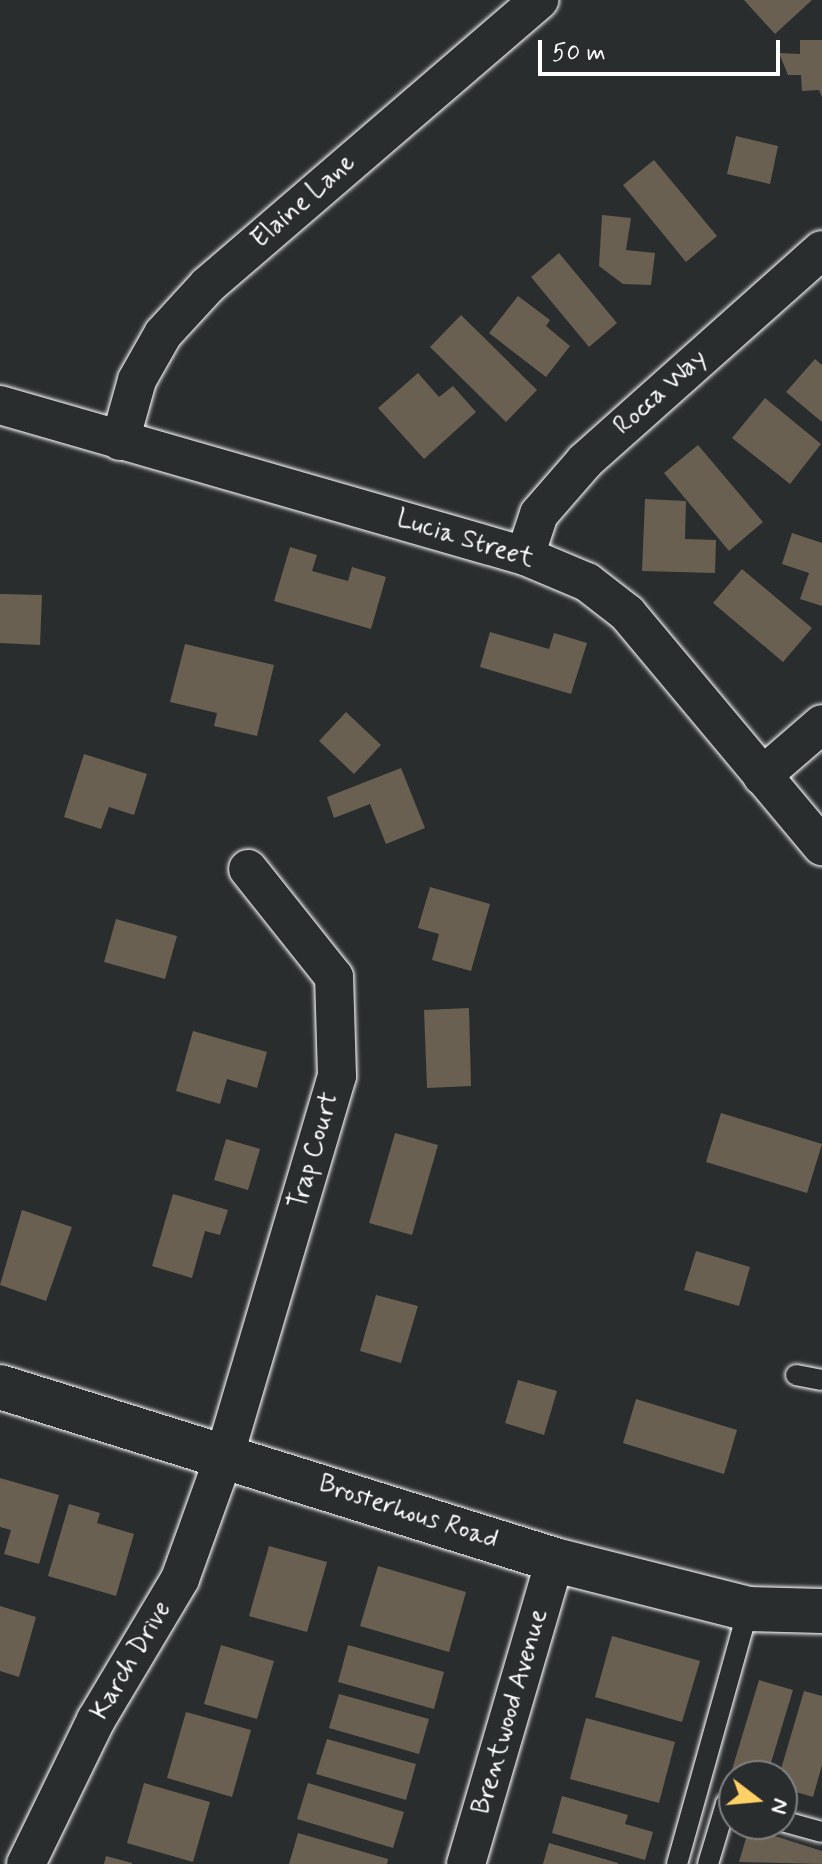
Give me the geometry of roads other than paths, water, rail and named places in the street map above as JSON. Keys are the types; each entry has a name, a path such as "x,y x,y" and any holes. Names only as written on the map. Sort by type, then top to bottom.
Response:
{"street":[{"name":"Elaine Lane","path":"120,441 137,380 163,334 208,285 539,0"},
{"name":"Rocca Way","path":"525,556 539,514 585,461 822,250"},
{"name":"Lucia Street","path":"0,405 525,556 587,582 627,613 822,846"},
{"path":"762,776 822,724"},
{"name":"Trap Court","path":"225,1454 337,1076 334,977 248,869"},
{"name":"Brosterhous Road","path":"0,1387 225,1454 555,1560 748,1609 822,1611"},
{"name":"Karch Drive","path":"26,1864 96,1720 180,1579 225,1454"},
{"name":"Brentwood Avenue","path":"466,1864 555,1560"}],"lane":[{"path":"796,1375 822,1380"},
{"path":"677,1864 748,1609"},
{"path":"798,1825 822,1832"},
{"path":"708,1864 718,1831"}]}
